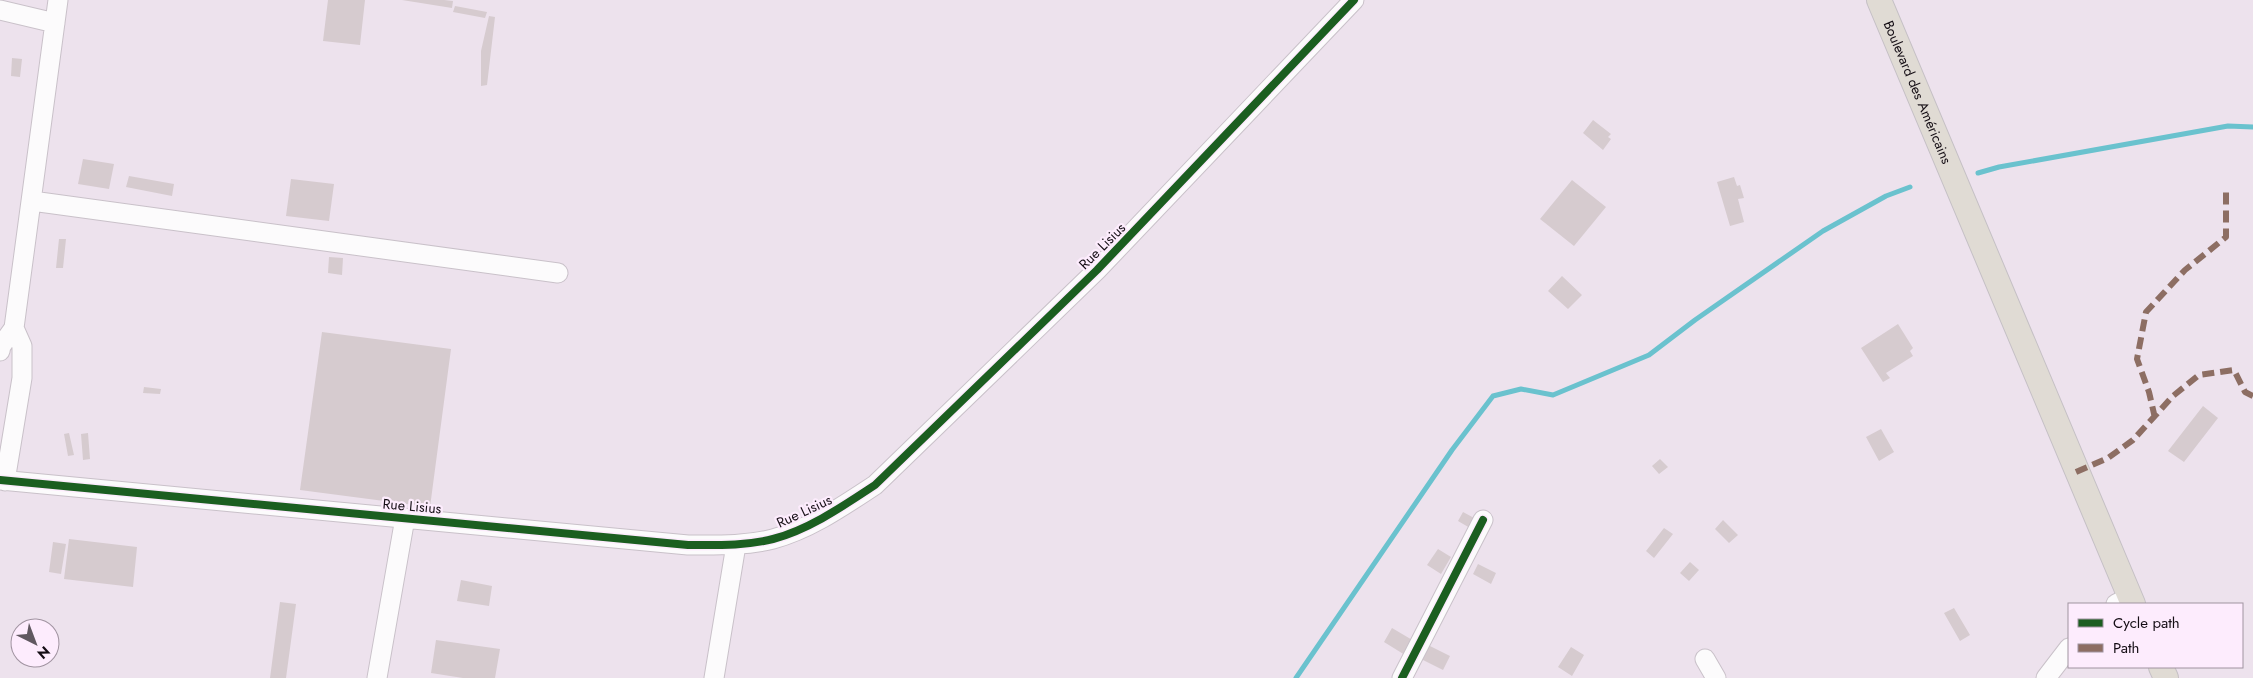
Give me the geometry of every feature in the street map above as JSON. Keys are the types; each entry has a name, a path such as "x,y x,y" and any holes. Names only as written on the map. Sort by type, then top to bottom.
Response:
{"main road":[{"name":"Boulevard des Américains","path":"1879,0 2026,348 2126,602"}],"street":[{"path":"0,351 1,346 14,328 58,0"},
{"name":"Rue Lisius","path":"3,480 688,544 736,545 771,539 793,532 837,510 875,485 1097,270 1354,0"},
{"path":"0,10 55,23"},
{"path":"32,201 558,273"},
{"path":"3,480 22,378 22,346 14,328"},
{"path":"377,678 405,518"},
{"path":"1402,678 1483,520"},
{"path":"714,678 736,545"},
{"path":"2046,678 2068,649"},
{"path":"1705,659 1716,678"}],"building":[{"path":"328,0 365,0 360,45 323,41"},
{"path":"402,0 444,0 453,1 452,8"},
{"path":"455,6 487,12 485,18 453,12"},
{"path":"489,16 495,17 487,85 481,86 481,51"},
{"path":"12,58 22,59 20,77 11,76"},
{"path":"1593,120 1611,134 1608,137 1611,139 1603,150 1583,133"},
{"path":"83,159 114,164 109,189 78,184"},
{"path":"129,176 174,184 172,196 126,187"},
{"path":"1734,177 1737,186 1740,185 1744,198 1738,199 1744,222 1730,226 1717,182"},
{"path":"291,179 334,184 329,221 286,216"},
{"path":"1572,180 1606,207 1574,246 1540,219"},
{"path":"59,239 66,239 63,268 56,268"},
{"path":"329,257 343,258 342,275 328,273"},
{"path":"1562,276 1582,295 1568,309 1548,291"},
{"path":"1898,324 1913,348 1910,351 1913,356 1886,373 1890,378 1883,382 1861,348"},
{"path":"322,332 451,349 430,507 300,490"},
{"path":"144,387 161,389 160,394 143,393"},
{"path":"2203,406 2218,418 2184,462 2168,451"},
{"path":"1881,429 1894,452 1879,461 1866,437"},
{"path":"69,433 74,455 68,456 64,434"},
{"path":"88,433 90,459 83,460 81,434"},
{"path":"1660,459 1668,467 1659,474 1652,466"},
{"path":"1463,512 1476,519 1470,528 1458,521"},
{"path":"1723,520 1738,535 1729,543 1715,529"},
{"path":"1664,528 1673,534 1654,558 1646,551"},
{"path":"69,539 137,547 133,587 64,579"},
{"path":"53,542 66,544 61,574 49,572"},
{"path":"1438,549 1451,557 1441,574 1427,565"},
{"path":"1690,562 1699,570 1689,581 1680,573"},
{"path":"1478,564 1496,573 1491,584 1473,574"},
{"path":"461,580 492,586 489,606 457,601"},
{"path":"280,602 296,604 286,678 270,678"},
{"path":"1954,608 1970,635 1960,641 1944,613"},
{"path":"1392,628 1414,641 1405,655 1384,642"},
{"path":"436,640 500,649 495,678 463,678 431,673"},
{"path":"1428,645 1450,656 1443,670 1421,659"},
{"path":"1571,647 1584,655 1572,676 1558,667"}],"waterway":[{"path":"1978,173 1999,167 2228,126 2253,127"},
{"path":"1296,678 1452,450 1493,396 1521,389 1553,395 1649,355 1695,320 1823,231 1886,196 1910,187"}],"marked path":[{"path":"2155,418 2149,392 2137,359 2146,312 2185,270 2226,237 2226,191"},
{"path":"2076,472 2108,458 2133,440 2173,396 2199,375 2234,370 2245,392 2253,396"}],"cycle path":[{"path":"0,480 688,545 752,543 787,535 826,516 875,485 1097,270 1354,0"},
{"path":"1402,678 1483,520"}]}
